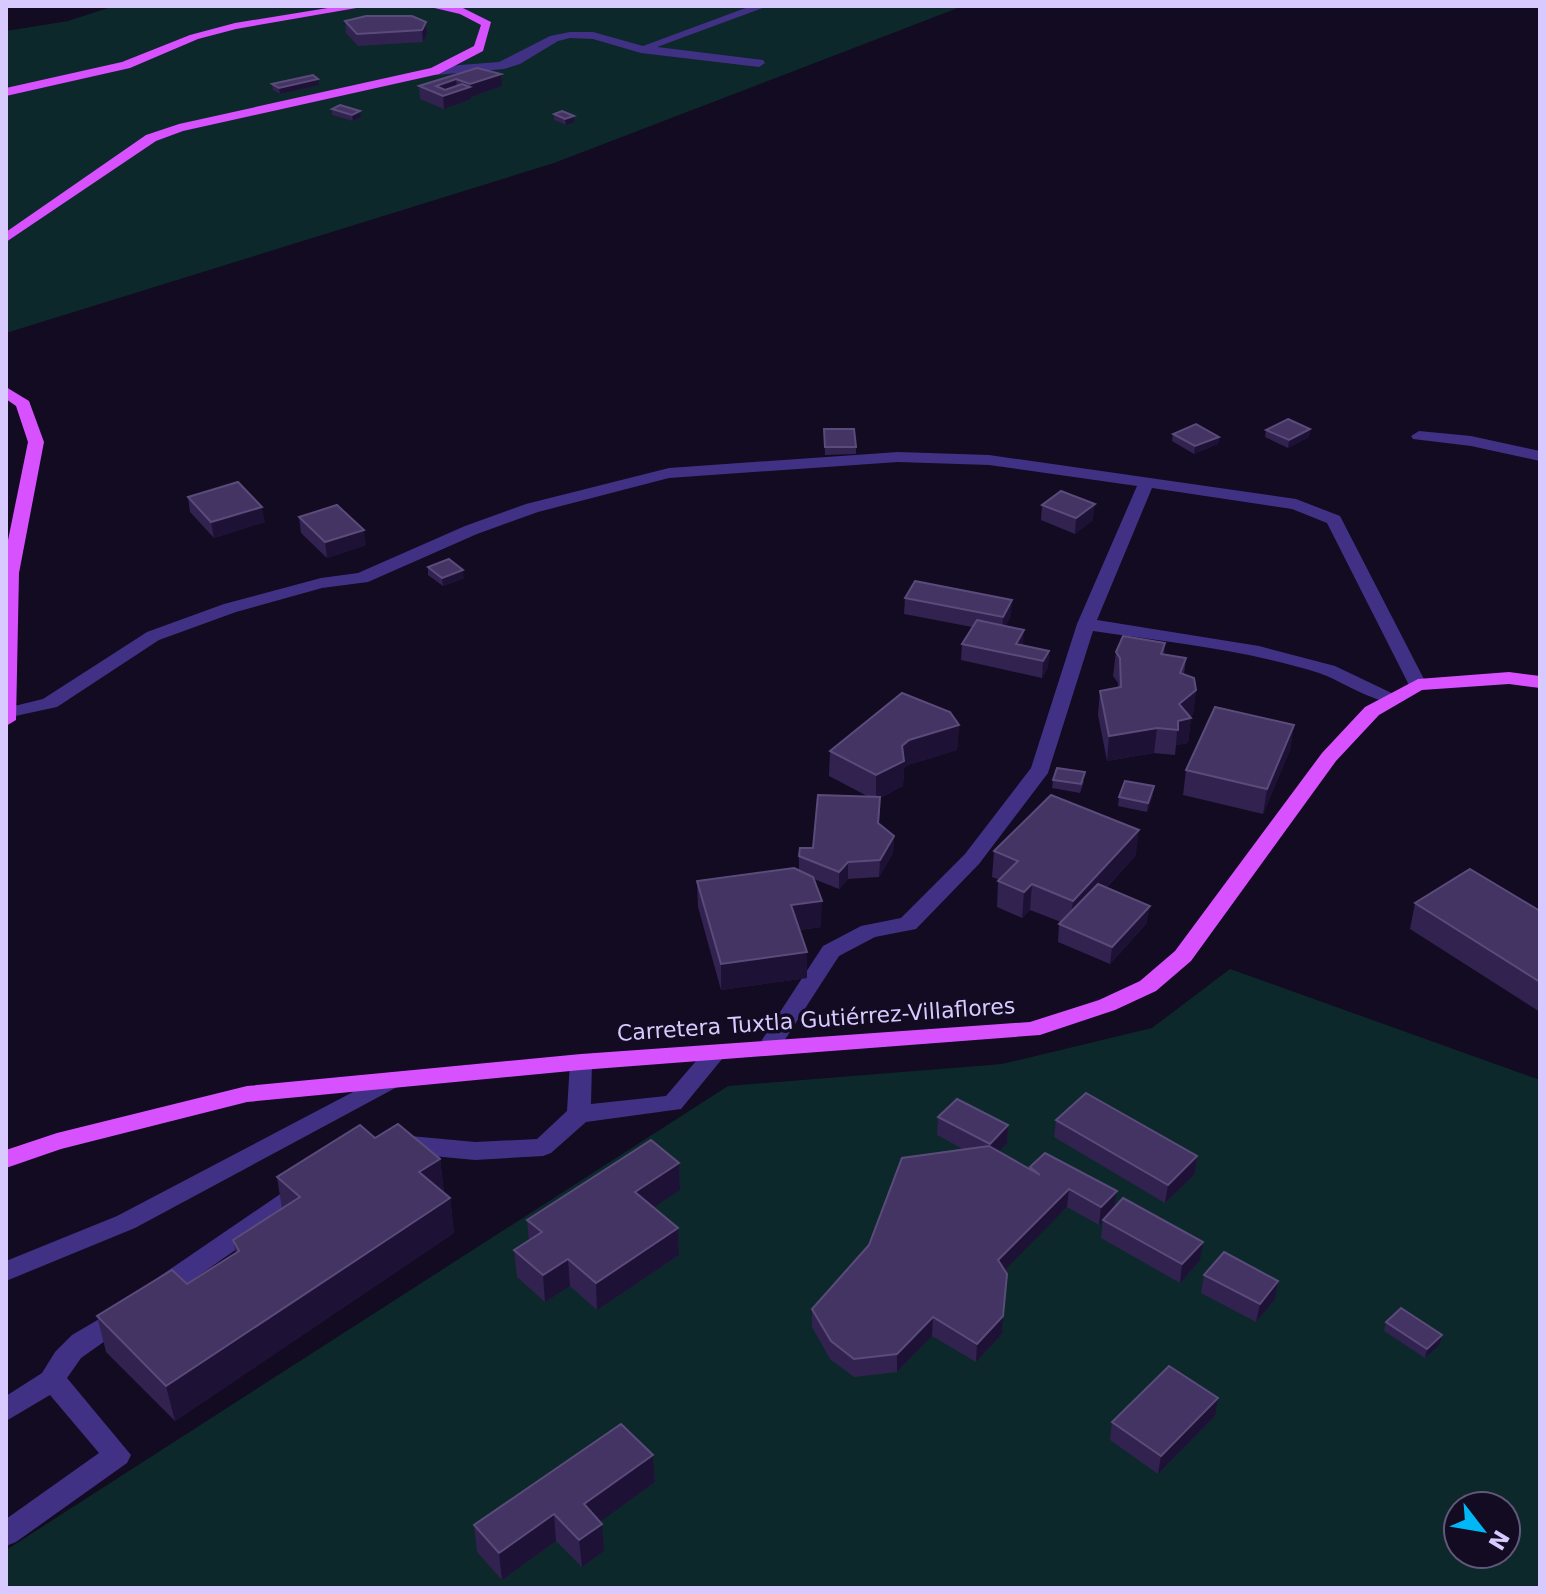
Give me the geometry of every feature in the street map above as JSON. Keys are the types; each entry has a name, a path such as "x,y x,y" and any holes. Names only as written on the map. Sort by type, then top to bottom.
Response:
{"main road":[{"path":"6,92 50,85 126,65 194,37 235,26 362,6"},
{"path":"6,238 151,138 179,128 435,71 479,48 487,24 463,11 432,6"},
{"path":"6,392 23,404 36,442 10,573 7,717"},
{"name":"Carretera Tuxtla Gutiérrez-Villaflores","path":"6,1159 57,1142 247,1094 581,1062 1032,1030 1107,1005 1148,986 1183,956 1337,747 1372,711 1418,685 1509,678 1540,682"}],"street":[{"path":"641,49 762,6"},
{"path":"435,71 500,66 516,61 554,38 570,35 593,36 641,49 759,63"},
{"path":"1419,436 1471,441 1540,456"},
{"path":"7,717 50,703 120,656 165,632 230,608 321,583 362,578 471,530 532,508 669,473 898,457 989,460 1296,504 1334,520 1418,685"},
{"path":"767,1049 831,951 869,931 908,924 972,859 1041,769 1086,624 1146,484"},
{"path":"1086,624 1252,650 1328,670 1393,698"},
{"path":"377,1147 401,1143 475,1151 543,1147 579,1114 673,1103 716,1053"},
{"path":"579,1114 581,1062"},
{"path":"6,1271 126,1222 391,1080"},
{"path":"6,1410 53,1380 57,1366 73,1350 322,1178"},
{"path":"6,1534 117,1455 53,1380"}],"green space":[{"path":"114,6 963,6 554,163 6,333 6,31 68,21"},
{"path":"1230,969 1540,1080 1540,1588 6,1588 6,1550 728,1086 1002,1064 1152,1028"}],"building":[{"path":"366,16 412,16 426,22 422,30 357,34 345,21"},
{"path":"477,68 501,74 470,84 456,79 436,86 445,90 462,84 470,87 443,96 419,86"},
{"path":"313,75 318,79 279,88 272,84"},
{"path":"340,105 360,111 352,115 332,109"},
{"path":"562,111 574,116 565,119 554,114"},
{"path":"1288,419 1310,429 1289,440 1266,430"},
{"path":"1196,424 1219,437 1195,446 1173,434"},
{"path":"824,429 854,429 856,447 825,447"},
{"path":"238,482 262,507 211,522 188,497"},
{"path":"1061,491 1095,504 1076,518 1042,505"},
{"path":"337,505 364,530 325,542 299,517"},
{"path":"449,559 463,570 442,578 428,567"},
{"path":"915,581 1012,600 1003,617 905,598"},
{"path":"977,620 1024,630 1016,644 1049,651 1043,661 962,644"},
{"path":"1123,636 1165,643 1161,654 1186,658 1180,673 1194,678 1196,690 1179,704 1191,718 1178,721 1178,730 1157,728 1109,736 1100,691 1121,687 1120,658 1116,652"},
{"path":"902,693 950,712 959,725 909,740 902,746 904,761 876,775 830,751"},
{"path":"1215,707 1294,725 1267,789 1186,770"},
{"path":"1057,768 1085,772 1081,784 1053,780"},
{"path":"1125,781 1154,786 1148,803 1119,797"},
{"path":"818,795 880,797 878,823 894,836 880,860 848,862 839,872 799,856 800,848 813,848"},
{"path":"1051,795 1139,830 1073,901 1032,884 1024,892 998,881 1018,861 994,851"},
{"path":"794,868 813,877 822,901 791,905 807,952 721,964 697,881"},
{"path":"1470,869 1540,911 1540,982 1415,903"},
{"path":"1098,884 1150,906 1112,947 1059,924"},
{"path":"1086,1093 1197,1156 1168,1185 1056,1120"},
{"path":"957,1099 1008,1125 990,1144 938,1117"},
{"path":"398,1124 440,1159 419,1172 450,1198 166,1386 97,1316 172,1270 187,1284 239,1251 233,1240 300,1197 277,1177 360,1125 375,1138"},
{"path":"651,1140 679,1163 635,1192 678,1228 596,1283 568,1259 543,1275 514,1250 542,1232 527,1220"},
{"path":"989,1146 1040,1175 1030,1167 1045,1153 1117,1191 1101,1207 1069,1189 998,1260 1007,1274 1003,1316 977,1344 933,1317 897,1354 854,1359 831,1341 812,1309 869,1245 902,1158"},
{"path":"1123,1198 1203,1242 1182,1264 1103,1220"},
{"path":"1224,1252 1278,1281 1260,1304 1204,1275"},
{"path":"1401,1308 1442,1335 1427,1349 1386,1322"},
{"path":"1169,1366 1218,1398 1161,1456 1112,1422"},
{"path":"621,1424 653,1455 584,1504 602,1524 579,1540 554,1514 499,1553 474,1525"}]}
